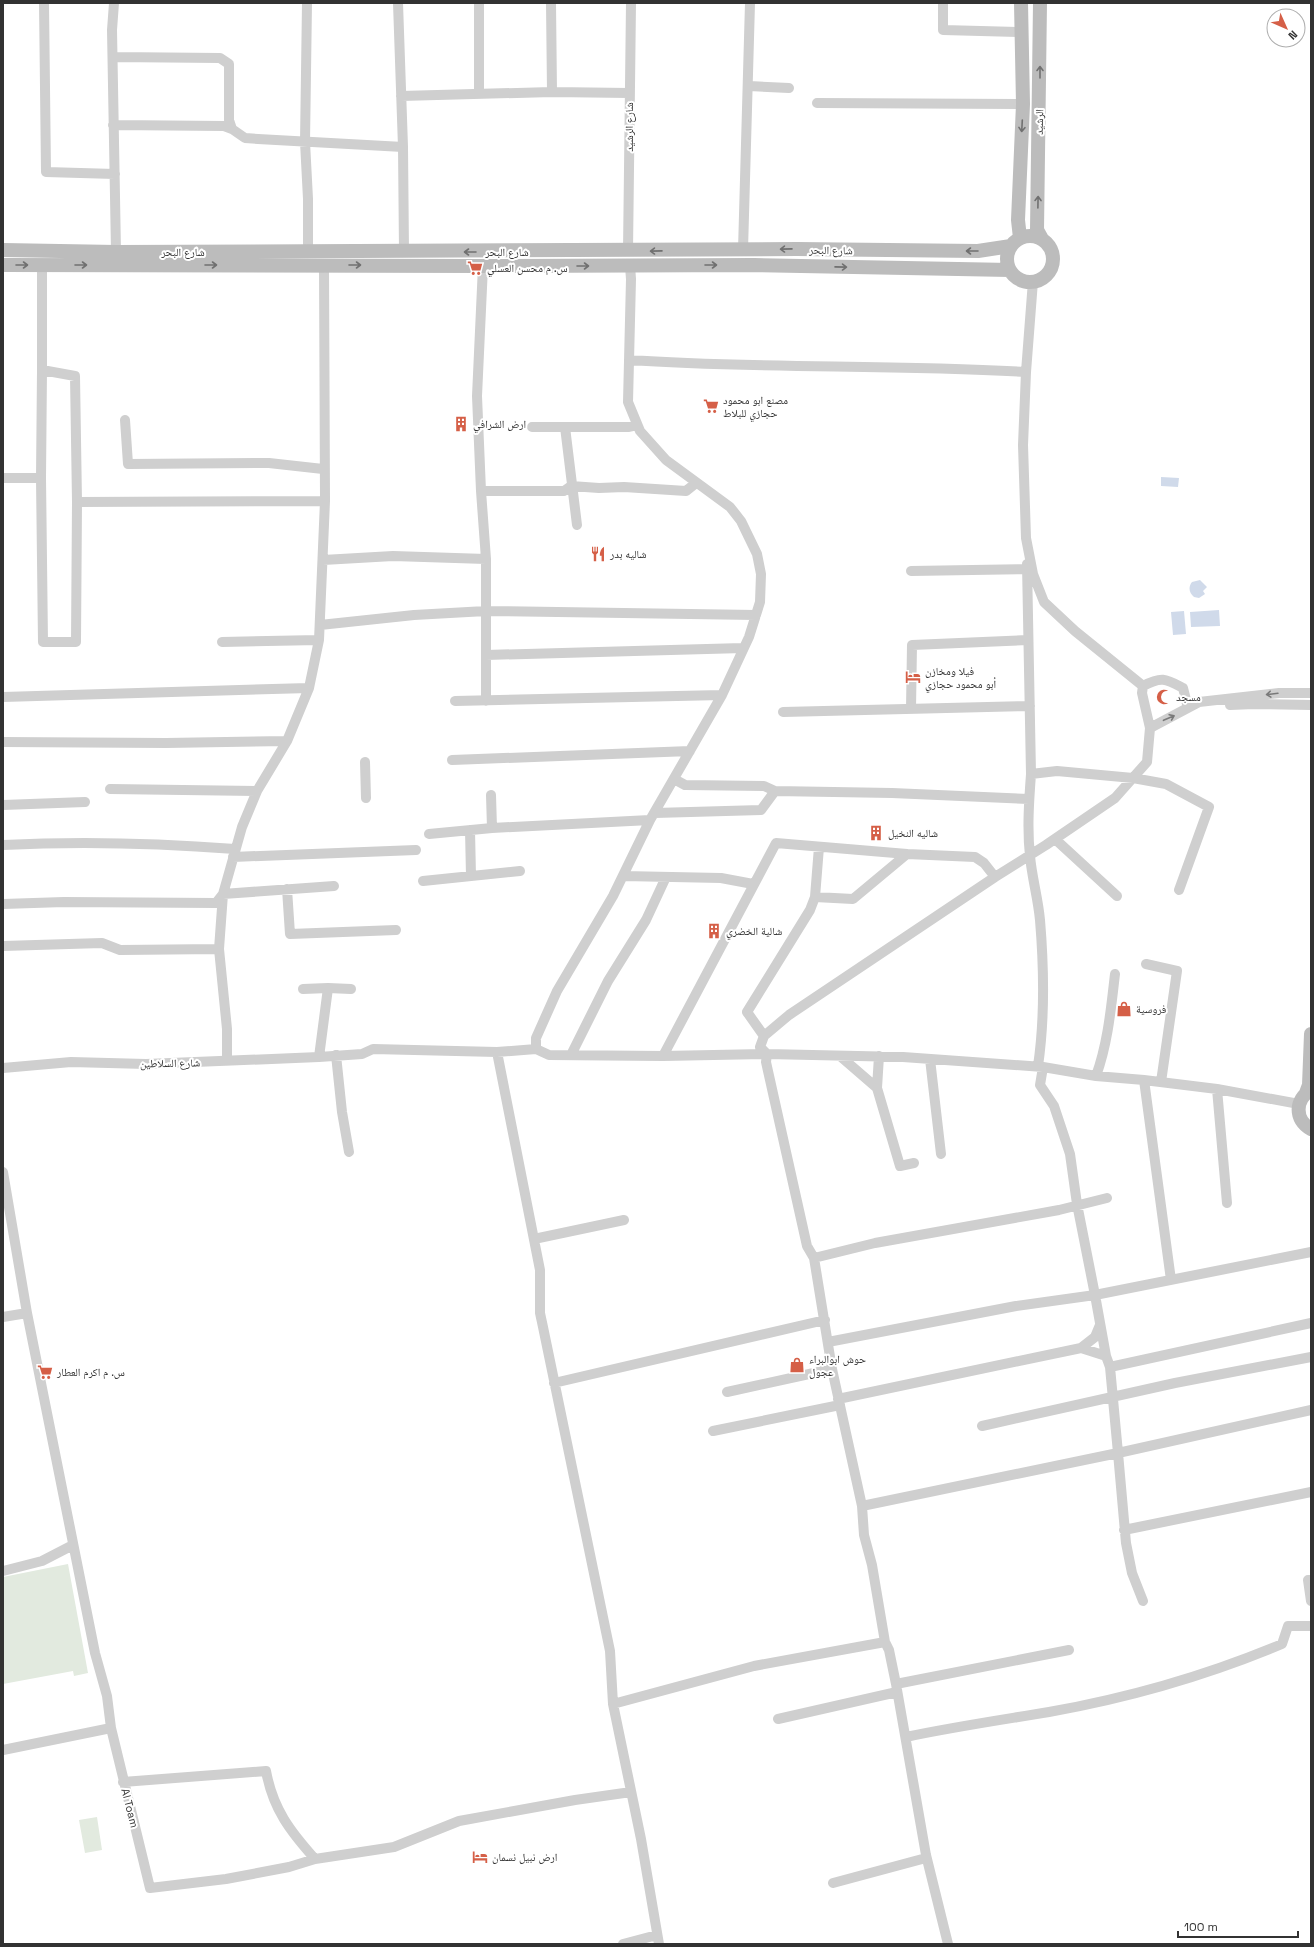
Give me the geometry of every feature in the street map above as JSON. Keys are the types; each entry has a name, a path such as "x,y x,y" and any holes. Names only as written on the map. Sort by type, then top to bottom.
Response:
{"main road":[{"name":"الرشيد","path":"1015,242 1018,220 1023,104 1021,3"},
{"name":"الرشيد","path":"1040,3 1037,230 1042,239"},
{"path":"1027,236 1042,239 1052,253 1052,265 1046,275 1033,281 1020,279 1010,270 1007,262 1008,254 1015,242 1027,236"},
{"name":"شارع البحر","path":"3,250 116,252 541,252 743,250 978,251 1015,242"},
{"path":"541,252 542,266"},
{"name":"شارع البحر","path":"3,265 754,265 1010,270"},
{"path":"1311,1034 1309,1085 1299,1117 1302,1122 1311,1129"}],"street":[{"path":"44,3 46,172 115,174"},
{"path":"114,3 112,30 116,252"},
{"path":"307,3 305,142 308,199 308,252"},
{"path":"398,3 403,147 404,252"},
{"path":"479,3 479,93"},
{"path":"551,3 552,92"},
{"name":"شارع الرشيد","path":"628,251 631,3"},
{"path":"743,250 749,86 750,3"},
{"path":"943,3 943,30 1021,32"},
{"path":"113,58 220,58 229,64 229,120 232,130"},
{"path":"749,86 789,88"},
{"path":"401,96 552,92 629,93"},
{"path":"817,103 1023,104"},
{"path":"113,125 224,126 245,138 403,147"},
{"path":"227,1061 227,1029 219,949 223,894 242,827 257,791 287,741 309,688 319,640 325,501 323,469 324,264"},
{"path":"42,265 41,478 43,642 76,642 78,502 75,376 42,370"},
{"path":"482,266 477,396 481,491 486,558 486,701"},
{"path":"536,1049 536,1038 557,991 623,876 652,817 722,695 756,615 761,589 757,554 741,521 730,507 666,460 640,431 637,425 628,402 632,279 630,266"},
{"path":"1033,281 1026,372 1023,445 1030,706 1030,856 1040,919 1043,977 1043,1032 1040,1085 1054,1106 1070,1154 1077,1204 1106,1356 1110,1368 1124,1530 1132,1573 1143,1601"},
{"path":"629,360 704,365 750,364 954,368 1026,372"},
{"path":"125,420 128,464 269,463 323,469"},
{"path":"532,427 628,427 637,425"},
{"path":"565,427 571,486 577,525"},
{"path":"3,478 41,478"},
{"path":"481,491 564,491 571,486 599,488 624,487 686,491 696,483"},
{"path":"78,502 325,501"},
{"path":"1026,538 1033,574 1044,602 1075,631 1143,686"},
{"path":"323,560 393,556 486,558"},
{"path":"911,571 1027,569"},
{"path":"320,625 414,615 486,611 756,615"},
{"path":"222,642 319,640"},
{"path":"911,709 912,645 1028,640"},
{"path":"486,655 743,648"},
{"path":"1143,686 1155,680 1167,679 1183,688 1188,708"},
{"path":"948,1944 926,1858 911,1777 906,1737 889,1650 885,1642 872,1566 864,1535 862,1506 832,1369 814,1258 807,1246 766,1062 767,1054 760,1047 764,1036 789,1015 1115,798 1147,762 1150,728 1142,693 1143,686"},
{"path":"3,697 309,688"},
{"path":"1150,728 1199,702 1280,693 1311,694"},
{"path":"455,702 722,695"},
{"path":"1188,708 1254,704 1311,705"},
{"path":"783,712 1030,706"},
{"path":"3,742 166,743 287,741"},
{"path":"452,760 690,751"},
{"path":"365,762 366,798"},
{"path":"1031,774 1057,771 1133,778 1166,784 1209,807 1178,890"},
{"path":"674,779 684,785 764,786 775,791 892,793 1029,799"},
{"path":"110,789 257,791"},
{"path":"429,834 492,828 761,810 775,791"},
{"path":"491,795 492,828"},
{"path":"3,805 85,802"},
{"path":"470,830 471,876"},
{"path":"1055,839 1117,896"},
{"path":"3,845 69,842 161,844 234,853 416,850"},
{"path":"664,1056 752,884 776,843 819,848 974,857 984,863 995,877"},
{"path":"764,1036 747,1012 810,910 815,897 819,848"},
{"path":"815,897 853,899 907,854"},
{"path":"423,881 520,871"},
{"path":"623,876 721,878 752,884"},
{"path":"571,1055 608,981 646,920 666,877"},
{"path":"3,904 64,902 216,903 223,894 334,886"},
{"path":"287,889 290,934 396,930"},
{"path":"3,946 102,943 120,950 219,949"},
{"path":"1146,964 1177,971 1161,1082"},
{"path":"1096,1076 1106,1039 1115,974"},
{"path":"319,1057 328,988"},
{"path":"303,989 351,989"},
{"name":"شارع السلاطين","path":"3,1068 71,1062 146,1064 319,1057 362,1054 373,1049 497,1052 536,1049 549,1054 571,1055 664,1056 767,1054 879,1056 930,1058 1041,1067 1096,1076 1217,1089 1305,1095"},
{"path":"497,1052 540,1270 540,1312 610,1651 613,1704 641,1839 658,1939 623,1944"},
{"path":"336,1055 342,1112 349,1152"},
{"path":"840,1056 877,1088"},
{"path":"879,1056 877,1088 900,1166 914,1163"},
{"path":"930,1058 942,1154"},
{"path":"1144,1080 1171,1280"},
{"path":"1217,1089 1227,1203"},
{"name":"Al Toam","path":"3,1172 7,1213 95,1653 108,1696 111,1728 150,1888 226,1879 289,1867 315,1859"},
{"path":"814,1258 875,1243 1059,1210 1077,1204 1107,1198"},
{"path":"534,1239 624,1220"},
{"path":"828,1342 1016,1306 1095,1295 1311,1252"},
{"path":"3,1317 27,1313"},
{"path":"554,1382 825,1320"},
{"path":"1110,1368 1311,1323"},
{"path":"713,1431 1081,1348 1095,1338 1100,1325"},
{"path":"1081,1348 1106,1356"},
{"path":"982,1426 1175,1383 1311,1357"},
{"path":"727,1392 832,1369"},
{"path":"862,1506 1118,1453 1311,1410"},
{"path":"1124,1530 1311,1492"},
{"path":"3,1571 42,1561 73,1545"},
{"path":"1311,1580 1308,1580 1311,1601"},
{"path":"906,1737 980,1722 1050,1712 1175,1681 1250,1657 1282,1644 1288,1626 1311,1626"},
{"path":"613,1704 754,1666 885,1642"},
{"path":"778,1719 896,1688 1069,1650"},
{"path":"3,1750 111,1728"},
{"path":"123,1782 266,1771 273,1800 285,1824 315,1859 394,1847 423,1834 459,1822 575,1800 631,1792"},
{"path":"833,1883 926,1858"}],"shaded area":[{"path":"68,1564 88,1673 74,1676 73,1671 3,1684 3,1577"},
{"path":"97,1817 102,1850 85,1853 79,1820"}],"water":[{"path":"1161,477 1179,478 1178,487 1161,486"},
{"path":"1200,580 1207,587 1203,591 1205,594 1199,598 1194,597 1190,592 1190,586 1192,582"},
{"path":"1219,610 1220,626 1191,627 1190,612"},
{"path":"1184,611 1186,634 1173,635 1171,612"}],"place":[{"name":"س. م محسن العسلي","path":"475,268"},
{"name":"مصنع ابو محمود حجازي للبلاط","path":"711,406"},
{"name":"ارض الشرافي","path":"461,424"},
{"name":"شاليه بدر","path":"598,554"},
{"name":"فيلا ومخازن أبو محمود حجازي","path":"913,677"},
{"name":"مسجد","path":"1164,697"},
{"name":"شاليه النخيل","path":"876,833"},
{"name":"شالية الخضري","path":"714,931"},
{"name":"فروسية","path":"1124,1009"},
{"name":"حوش ابوالبراء عجول","path":"797,1365"},
{"name":"س. م اكرم العطار","path":"45,1372"},
{"name":"ارض نبيل نسمان","path":"480,1857"}]}
